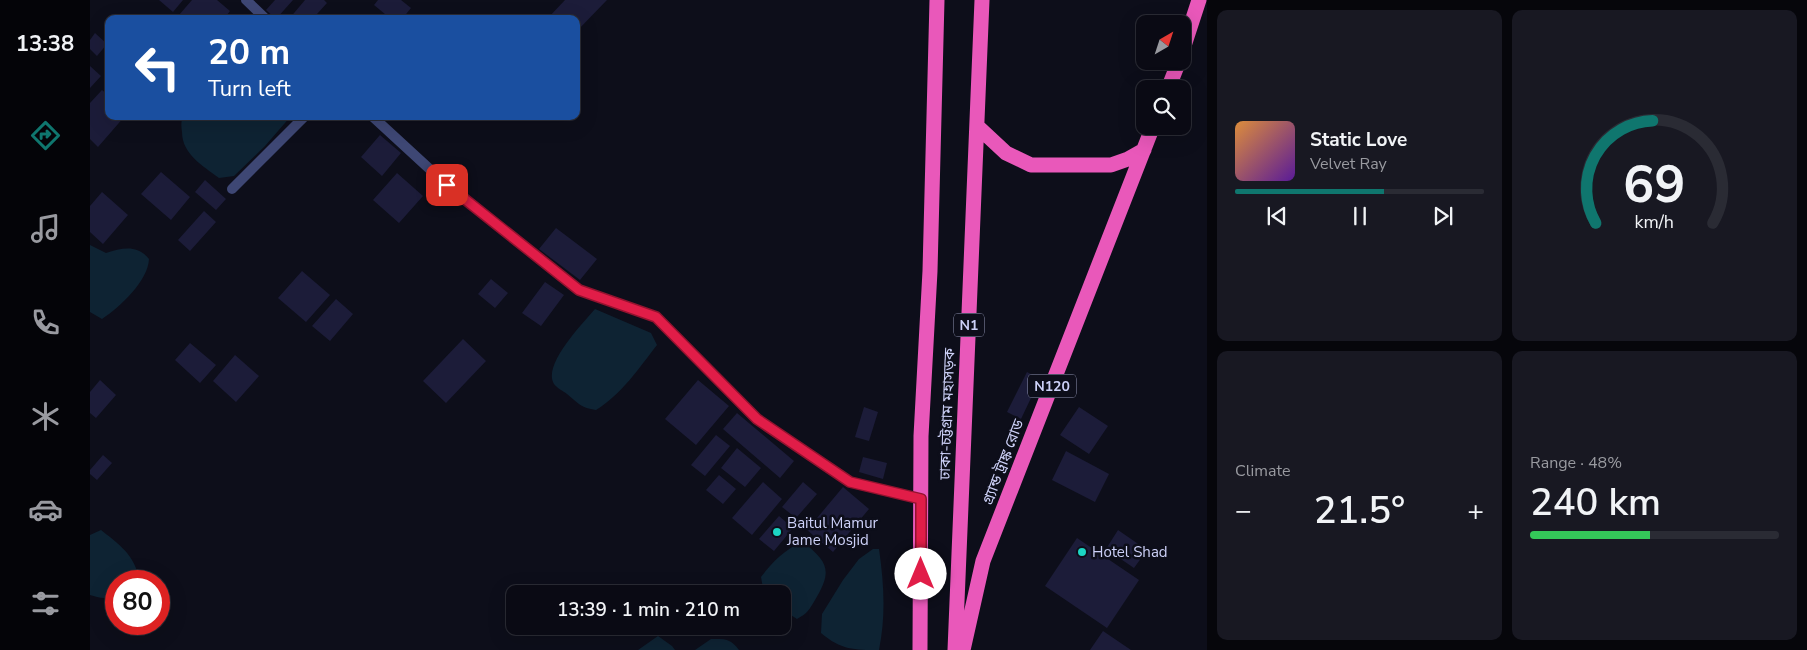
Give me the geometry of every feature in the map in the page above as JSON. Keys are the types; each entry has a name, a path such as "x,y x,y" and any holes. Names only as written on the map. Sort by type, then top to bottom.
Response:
{"highway":[{"name":"ঢাকা-চট্টগ্রাম মহাসড়ক","path":"920,650 921,436 930,271 937,0"},
{"name":"ঢাকা-চট্টগ্রাম মহাসড়ক","path":"955,650 982,0"},
{"path":"1191,24 1199,0"},
{"path":"977,126 1006,153 1031,165 1111,165 1128,159 1144,150"},
{"name":"গ্র্যান্ড ট্রাঙ্ক রোড","path":"963,650 983,561 1150,135"}],"street":[{"path":"246,0 262,15"},
{"path":"232,189 300,120"},
{"path":"376,120 447,185 579,290 656,317 757,419 850,482 921,499"}],"water":[{"path":"182,120 288,120 265,146 234,176 219,178 189,153 183,140"},
{"path":"90,245 106,253 129,248 134,249 149,259 144,276 132,293 117,308 102,319 90,312"},
{"path":"595,309 651,333 657,345 622,388 596,410 580,405 558,388 554,384 552,376 554,366 566,345"},
{"path":"101,530 127,553 137,570 105,570 105,598 90,595 90,535"},
{"path":"802,541 818,555 825,567 826,574 821,590 811,606 806,613 797,619 791,615 791,585 762,585 761,577 779,557"},
{"path":"873,549 879,549 883,587 883,624 879,650 848,648 835,643 821,633 822,614 843,580 859,559"},
{"path":"658,636 675,650 638,650"},
{"path":"711,639 727,640 733,643 739,650 695,650"}],"building":[{"path":"159,0 183,0 173,12"},
{"path":"192,0 217,0 230,11 227,15 179,15"},
{"path":"275,0 293,0 280,15 272,15 266,10"},
{"path":"305,0 324,0 327,3 317,14 318,15 292,15"},
{"path":"378,0 401,0 411,8 405,15 386,15 374,5"},
{"path":"565,0 607,0 580,28 580,15 551,15"},
{"path":"95,33 105,42 105,46 97,56 90,49 90,40"},
{"path":"90,66 101,76 90,88"},
{"path":"102,90 105,93 105,120 122,120 98,147 90,139 90,103"},
{"path":"380,135 401,153 382,176 361,157"},
{"path":"161,172 190,197 171,220 141,194"},
{"path":"397,173 423,196 399,223 373,200"},
{"path":"205,180 226,199 216,210 195,192"},
{"path":"102,192 128,215 103,244 90,232 90,206"},
{"path":"204,211 216,222 190,251 178,240"},
{"path":"556,228 597,259 580,280 539,249"},
{"path":"302,271 330,295 306,322 278,298"},
{"path":"491,279 508,293 495,308 478,294"},
{"path":"545,282 564,295 541,326 522,313"},
{"path":"336,299 353,314 330,341 312,326"},
{"path":"463,339 486,361 446,403 423,381"},
{"path":"190,343 216,365 200,383 175,360"},
{"path":"235,355 259,376 236,402 213,381"},
{"path":"1027,372 1040,379 1021,419 1007,412"},
{"path":"100,380 116,395 96,418 90,413 90,392"},
{"path":"698,380 729,406 696,445 665,419"},
{"path":"864,407 878,412 869,441 855,437"},
{"path":"1079,407 1108,426 1089,454 1060,435"},
{"path":"737,413 794,461 780,478 723,429"},
{"path":"716,435 730,446 705,476 691,465"},
{"path":"737,448 761,468 745,487 721,468"},
{"path":"1066,451 1109,474 1095,502 1052,480"},
{"path":"103,455 112,463 97,480 90,474 90,470"},
{"path":"863,457 887,463 883,479 859,472"},
{"path":"719,475 736,489 723,504 706,490"},
{"path":"763,482 782,499 752,535 732,518"},
{"path":"803,482 817,494 796,518 782,507"},
{"path":"843,487 869,509 833,552 807,530"},
{"path":"779,516 793,528 774,551 759,539"},
{"path":"1118,530 1147,550 1134,568 1106,549"},
{"path":"1077,538 1139,580 1107,628 1045,586"},
{"path":"1103,631 1131,650 1090,650"}],"place":[{"name":"Baitul Mamur Jame Mosjid","path":"777,532"},
{"name":"Hotel Shad","path":"1082,552"}],"route":[{"path":"447,185 579,290 656,317 757,419 850,482 921,499 921,574"}]}
